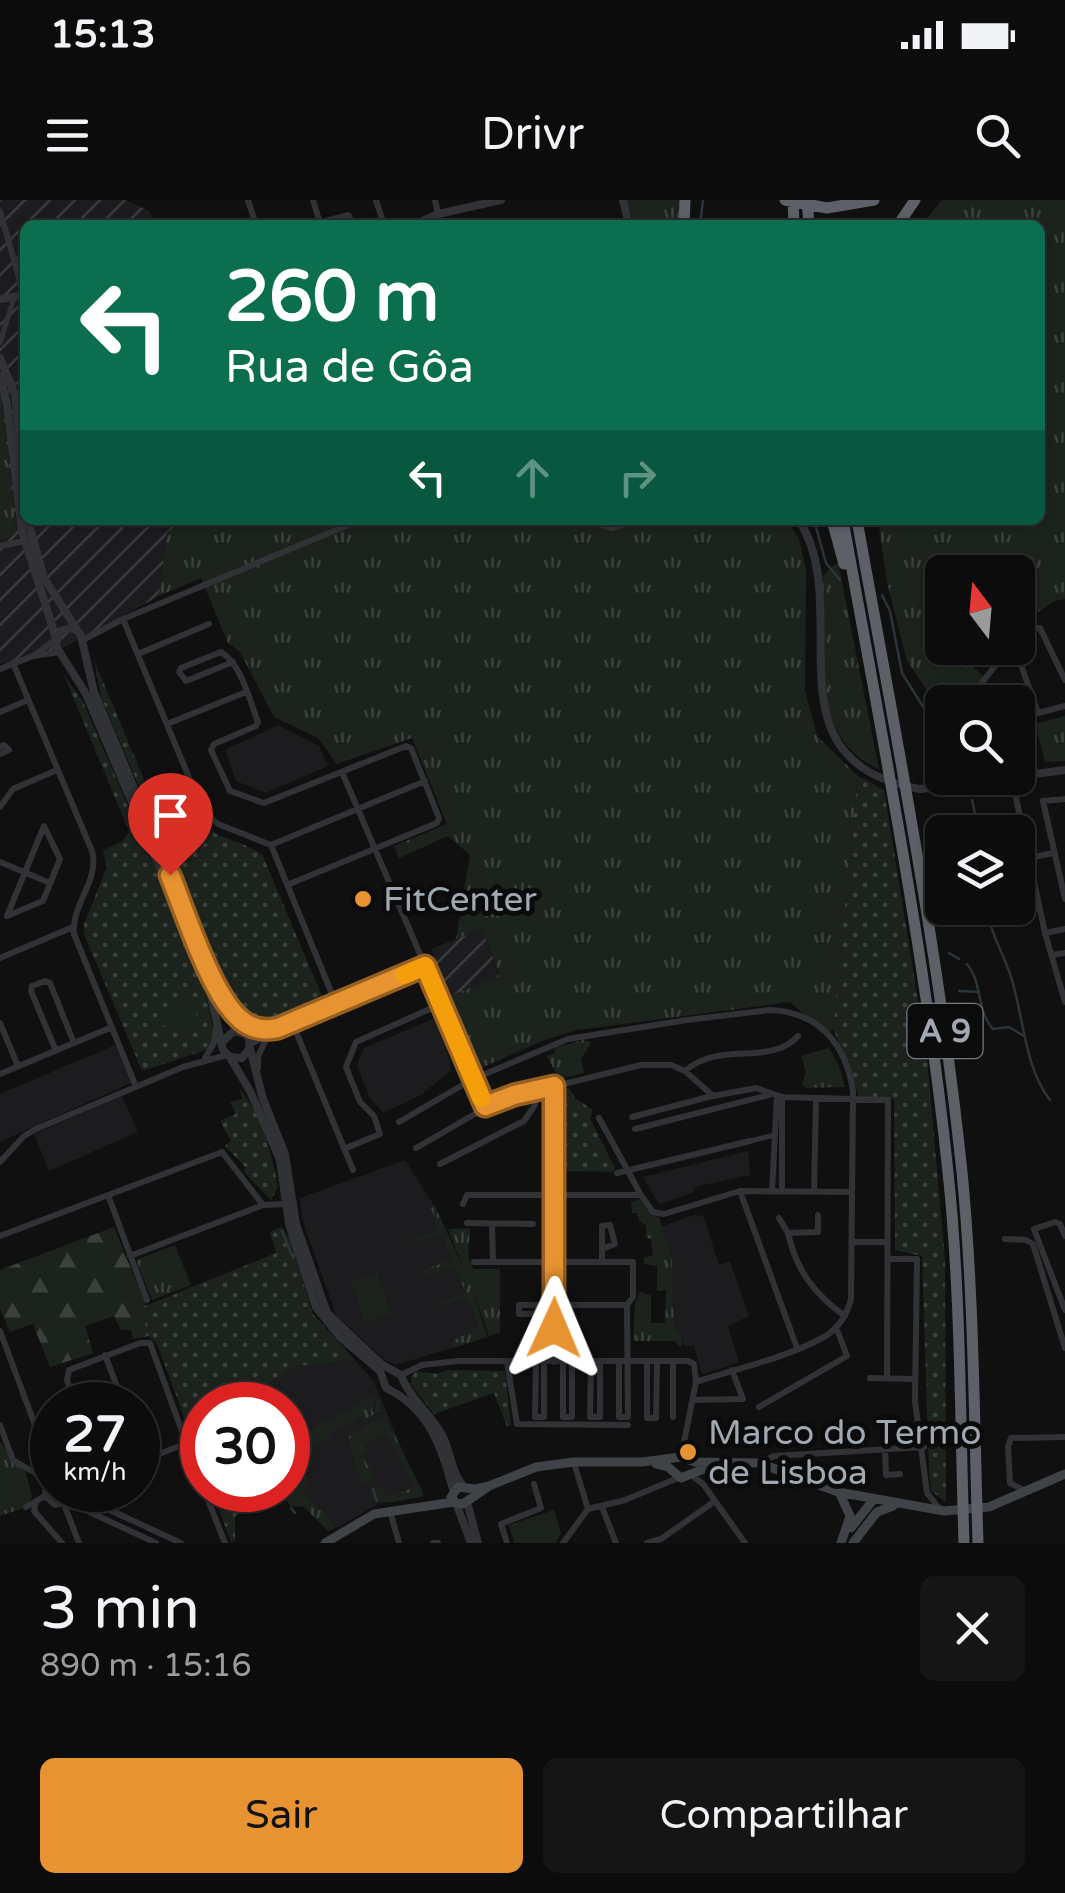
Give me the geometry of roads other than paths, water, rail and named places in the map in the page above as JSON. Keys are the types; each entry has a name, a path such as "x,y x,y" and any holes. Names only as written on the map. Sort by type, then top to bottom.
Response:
{"highway":[{"path":"785,200 813,207 854,206 874,200"},
{"path":"833,525 864,638"},
{"name":"A 9","path":"844,525 914,911 931,1028 948,1176 969,1445"},
{"name":"A 9","path":"858,525 928,908 962,1175 971,1542"}],"main road":[{"path":"682,1459 690,1473"},
{"path":"675,1475 682,1459"},
{"path":"325,1542 371,1516 434,1504 547,1464 682,1459 759,1463 838,1492 944,1511 989,1506 1065,1474"},
{"path":"642,1462 664,1465 675,1475 734,1463"},
{"path":"1010,1483 1010,1497"},
{"path":"838,1492 850,1516 841,1543"},
{"path":"866,1525 873,1509 872,1500"},
{"path":"841,1543 872,1500"},
{"path":"853,1543 877,1512 898,1505"}],"street":[{"path":"435,200 434,219 475,203 502,200"},
{"path":"0,211 20,278"},
{"path":"1,299 20,296"},
{"path":"0,343 14,298"},
{"path":"0,358 15,394 20,446"},
{"path":"0,376 20,504"},
{"path":"23,525 61,653 86,694 175,904 210,992 216,1027 228,1056 251,1093 276,1149 285,1204 316,1306 340,1337 380,1372 386,1388 406,1399 435,1435 474,1543"},
{"path":"29,525 44,578 80,637 94,692 217,987 240,1019 258,1068 263,1099 285,1154 296,1224 327,1313 381,1364 400,1376 441,1433 460,1496"},
{"path":"33,656 62,630 80,637 348,525"},
{"path":"802,525 819,569 819,677 826,714 839,742 870,774 900,786 925,788"},
{"path":"0,546 25,542"},
{"path":"123,619 209,819 270,845 336,1004"},
{"path":"138,654 210,624"},
{"path":"1035,628 1040,628 1065,680"},
{"path":"0,669 33,656 75,654 80,637"},
{"path":"233,662 186,681 179,672 221,652 233,662 246,692 258,722 256,726 214,744 212,750 230,790 264,803 406,746 411,748 439,818 437,823 287,885"},
{"path":"13,663 94,858 94,871 73,928 136,1087"},
{"path":"980,685 996,665"},
{"path":"1021,665 1038,714 1065,706"},
{"path":"167,724 246,692"},
{"path":"0,712 28,700"},
{"path":"0,746 9,750 0,754"},
{"path":"0,807 13,789 57,770"},
{"path":"1035,775 1065,770"},
{"path":"342,772 485,1106"},
{"path":"270,845 424,781"},
{"path":"1065,799 1044,801 1065,899"},
{"path":"44,826 60,859 50,883 43,900 7,916 44,826"},
{"path":"1035,857 1054,853"},
{"path":"0,862 50,883"},
{"path":"1035,884 1065,1000"},
{"path":"0,958 73,928"},
{"path":"1046,932 1065,929"},
{"path":"1051,955 1065,953"},
{"path":"248,1041 425,966"},
{"path":"56,1050 30,991 32,986 50,984 74,1043"},
{"path":"344,1149 380,1134 374,1116 360,1102 346,1067 356,1042 441,1004"},
{"path":"399,1122 472,1078 545,1047 586,1035 784,1011 796,1014 839,1043 850,1069 852,1099 851,1299 845,1316 824,1337 696,1382"},
{"path":"240,1019 268,1030"},
{"path":"292,1022 353,1170"},
{"path":"0,1023 18,1066"},
{"path":"0,1074 112,1027"},
{"path":"204,1059 214,1043 216,1027"},
{"path":"0,1162 32,1131 204,1059 242,1058 248,1041 278,1028"},
{"path":"258,1068 262,1045 278,1028"},
{"path":"204,1059 234,1031 248,1041"},
{"path":"685,1071 710,1055 779,1049 798,1036"},
{"path":"416,1148 485,1106 640,1065 660,1064 685,1071 713,1096"},
{"path":"554,1086 555,1305 563,1417 572,1417 572,1362"},
{"path":"632,1117 756,1088 776,1096"},
{"path":"440,1164 524,1122 536,1105 536,1090"},
{"path":"772,1191 776,1096"},
{"path":"776,1096 782,1191"},
{"path":"635,1129 776,1096 888,1100 886,1378"},
{"path":"814,1192 816,1098"},
{"path":"599,1118 653,1212 664,1214 740,1190 852,1192"},
{"path":"617,1174 775,1135"},
{"path":"0,1236 222,1152 264,1206"},
{"path":"740,1190 797,1348"},
{"path":"464,1204 467,1195 641,1195"},
{"path":"108,1196 148,1300"},
{"path":"130,1256 264,1206 285,1204"},
{"path":"788,1233 818,1232 818,1215"},
{"path":"779,1218 808,1285 845,1316"},
{"path":"1065,1236 1055,1222 1034,1229 1065,1310"},
{"path":"467,1224 533,1224"},
{"path":"492,1224 493,1262"},
{"path":"1005,1239 1033,1244 1065,1348"},
{"path":"852,1242 888,1242"},
{"path":"602,1249 602,1262"},
{"path":"888,1259 917,1259 914,1379 928,1493 944,1511"},
{"path":"474,1262 632,1262 634,1297 628,1305 619,1417 628,1417 624,1362"},
{"path":"540,1305 628,1305"},
{"path":"758,1407 847,1356 836,1327"},
{"path":"0,1331 30,1417"},
{"path":"69,1382 66,1374 72,1368 140,1343 150,1343 180,1430"},
{"path":"106,1356 116,1382"},
{"path":"400,1376 409,1369 440,1362 694,1364 696,1382 682,1459"},
{"path":"508,1362 516,1424 628,1425"},
{"path":"540,1362 544,1417 535,1417 540,1362"},
{"path":"596,1362 600,1417 590,1417 596,1362"},
{"path":"647,1362 647,1418 656,1418 656,1362"},
{"path":"673,1362 673,1417"},
{"path":"693,1400 744,1403 732,1370"},
{"path":"384,1380 389,1372 400,1376"},
{"path":"394,1391 400,1390 400,1376"},
{"path":"870,1378 914,1379"},
{"path":"0,1425 13,1460 30,1468"},
{"path":"1024,1490 1010,1483 1008,1446 1013,1437 1065,1437"},
{"path":"759,1463 774,1456 924,1447"},
{"path":"885,1450 886,1474 900,1474"},
{"path":"574,1462 588,1509"},
{"path":"703,1484 702,1472 707,1467"},
{"path":"690,1473 703,1484 744,1543"},
{"path":"563,1543 588,1509 668,1484 675,1475"},
{"path":"508,1543 502,1524 541,1508 534,1484"},
{"path":"648,1543 662,1541 714,1501"},
{"path":"26,1507 30,1505"},
{"path":"602,1507 616,1543"},
{"path":"390,1511 399,1543"},
{"path":"35,1512 62,1543"},
{"path":"69,1512 79,1543"},
{"path":"86,1512 156,1543"},
{"path":"117,1512 181,1543"},
{"path":"212,1512 225,1543"}],"waterway":[{"path":"701,220 703,200"},
{"path":"815,525 826,563 840,580"},
{"path":"882,595 890,611 902,673 925,710"},
{"path":"972,800 975,815"},
{"path":"991,925 1015,989 1034,1071 1050,1100"},
{"path":"949,953 959,959"},
{"path":"967,964 993,1029 1009,1027 1024,1036"},
{"path":"959,991 979,992"},
{"path":"282,1231 293,1258"},
{"path":"373,1489 377,1501"}],"place":[{"name":"FitCenter","path":"363,899"},
{"name":"Marco do Termo de Lisboa","path":"688,1452"}]}
